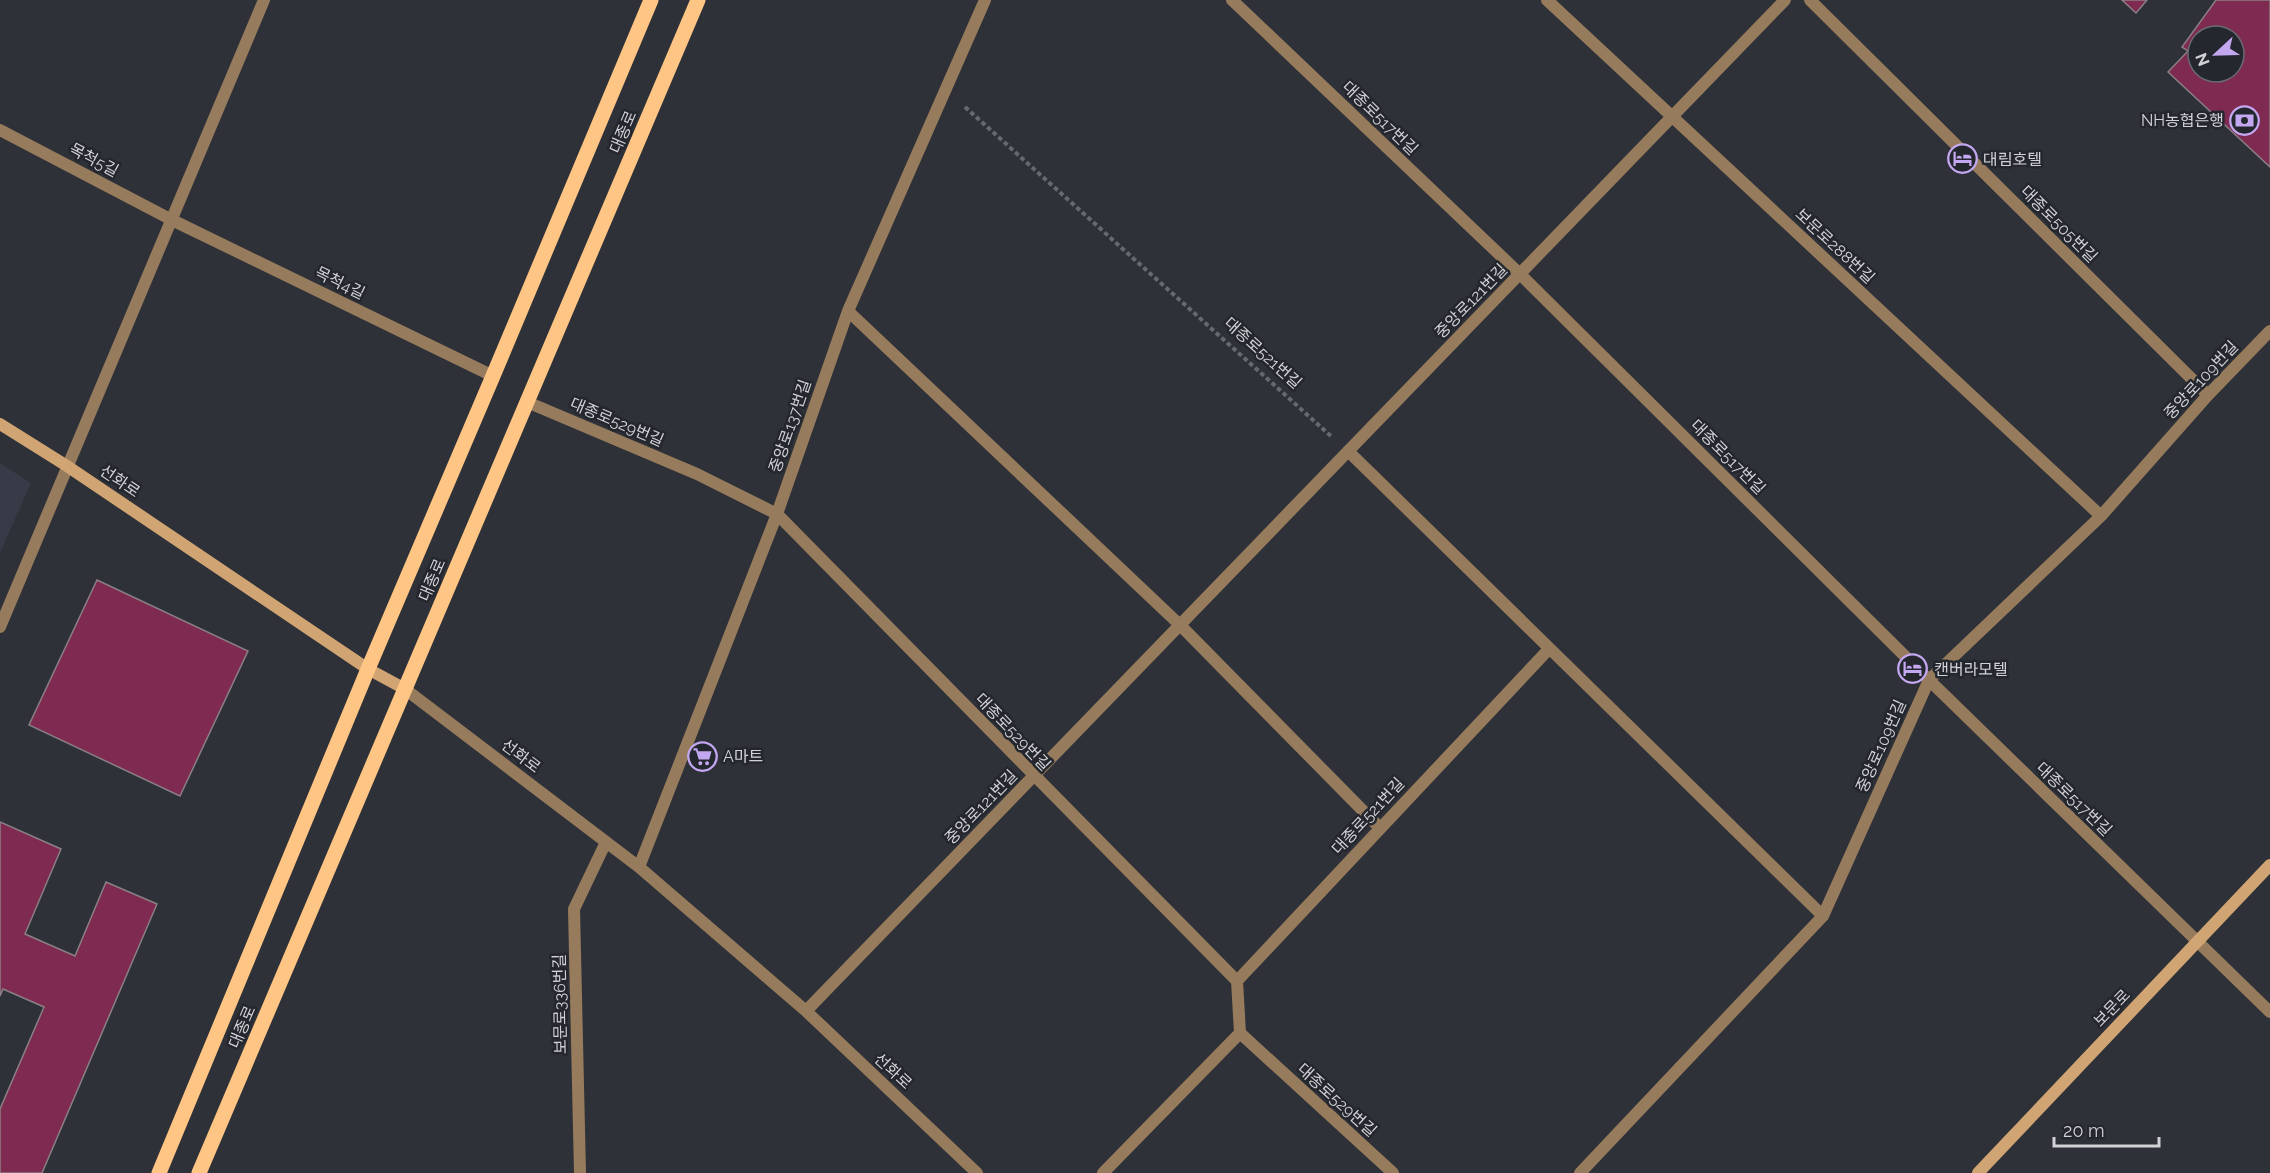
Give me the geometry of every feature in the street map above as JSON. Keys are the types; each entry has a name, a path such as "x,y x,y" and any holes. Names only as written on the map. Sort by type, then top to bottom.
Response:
{"main road":[{"name":"대종로","path":"159,1173 368,669 651,0"},
{"name":"대종로","path":"199,1173 698,0"},
{"name":"선화로","path":"0,424 68,466 368,669 405,689"},
{"name":"보문로","path":"1978,1173 2270,865"}],"street":[{"path":"0,627 264,0"},
{"name":"중앙로137번길","path":"639,867 777,514 848,311 985,0"},
{"name":"대종로517번길","path":"1232,0 1520,274 1929,680 2270,1012"},
{"name":"보문로288번길","path":"1547,0 2101,516"},
{"name":"중앙로121번길","path":"806,1011 1785,0"},
{"name":"대종로505번길","path":"1810,0 2208,395"},
{"name":"목척5길","path":"0,130 172,220"},
{"name":"목척4길","path":"172,220 493,376"},
{"path":"848,311 1180,625 1380,828"},
{"name":"중앙로109번길","path":"1580,1173 1822,915 1929,680 2101,516 2208,395 2270,332"},
{"name":"대종로529번길","path":"527,402 697,474 777,514 1237,981"},
{"path":"1348,451 1822,915"},
{"name":"대종로521번길","path":"1237,981 1549,649"},
{"name":"선화로","path":"405,689 639,867 806,1011 977,1173"},
{"name":"보문로336번길","path":"580,1173 574,909 606,842"},
{"path":"1104,1173 1240,1033 1237,981"},
{"name":"대종로529번길","path":"1240,1033 1393,1173"}],"path":[{"name":"대종로521번길","path":"946,90 1348,451"}],"shaded area":[{"path":"0,463 31,483 0,553"}],"building":[{"path":"2122,0 2147,0 2136,13"},
{"name":"NH농협은행","path":"2216,0 2270,0 2270,167 2168,72 2186,53 2186,84 2246,84 2246,24 2199,24"},
{"path":"97,580 248,651 180,796 29,725"},
{"path":"0,822 61,849 25,934 75,956 106,882 157,904 42,1173 0,1173 0,1109 44,1007 3,989 0,996"}],"place":[{"name":"NH농협은행","path":"2245,120"},
{"name":"대림호텔","path":"1962,159"},
{"name":"캔버라모텔","path":"1913,669"},
{"name":"A마트","path":"702,756"}]}
